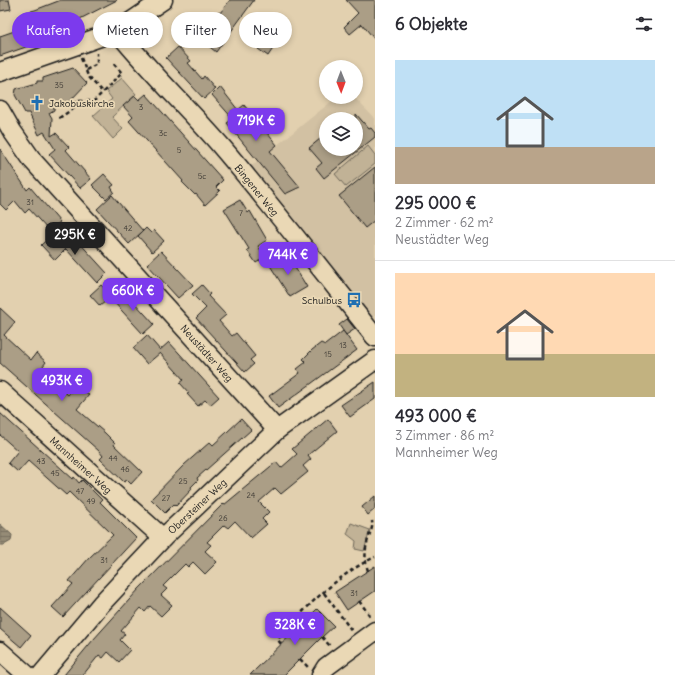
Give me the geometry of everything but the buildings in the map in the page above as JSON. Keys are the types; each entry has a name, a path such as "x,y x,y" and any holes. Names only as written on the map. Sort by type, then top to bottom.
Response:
{"street":[{"path":"145,12 163,0"},
{"path":"0,72 93,39"},
{"name":"Bingener Weg","path":"131,48 205,128 238,167 375,337"},
{"name":"Neustädter Weg","path":"0,110 12,131 33,161 277,430"},
{"name":"Obersteiner Weg","path":"41,675 101,604 163,538 277,430 375,360"},
{"name":"Mannheimer Weg","path":"0,391 163,538"},
{"path":"321,675 326,667 375,631"},
{"path":"0,651 27,675"}],"path":[{"path":"86,70 97,64 97,50"},
{"path":"81,58 88,76 103,93"},
{"path":"59,118 73,109 76,101 94,101 122,73 112,62"},
{"path":"368,571 365,562 366,549 373,528 372,521"},
{"path":"281,644 278,640 291,623 324,593 365,562 375,557"},
{"path":"324,593 360,642"},
{"path":"359,601 375,622"}],"shaded area":[{"path":"122,78 136,94 112,117 123,129 113,139 93,116 112,99 106,91"},
{"path":"328,104 361,104 375,119 375,323 250,167"},
{"path":"368,146 375,155 375,164 346,187 335,174 356,156 363,156 363,150"},
{"path":"351,523 370,530 364,551 355,549 356,541 347,534"},
{"path":"0,524 12,535 11,541 4,545 0,545"}],"place":[{"name":"Jakobuskirche","path":"37,103"},
{"name":"Schulbus","path":"354,300"}]}
